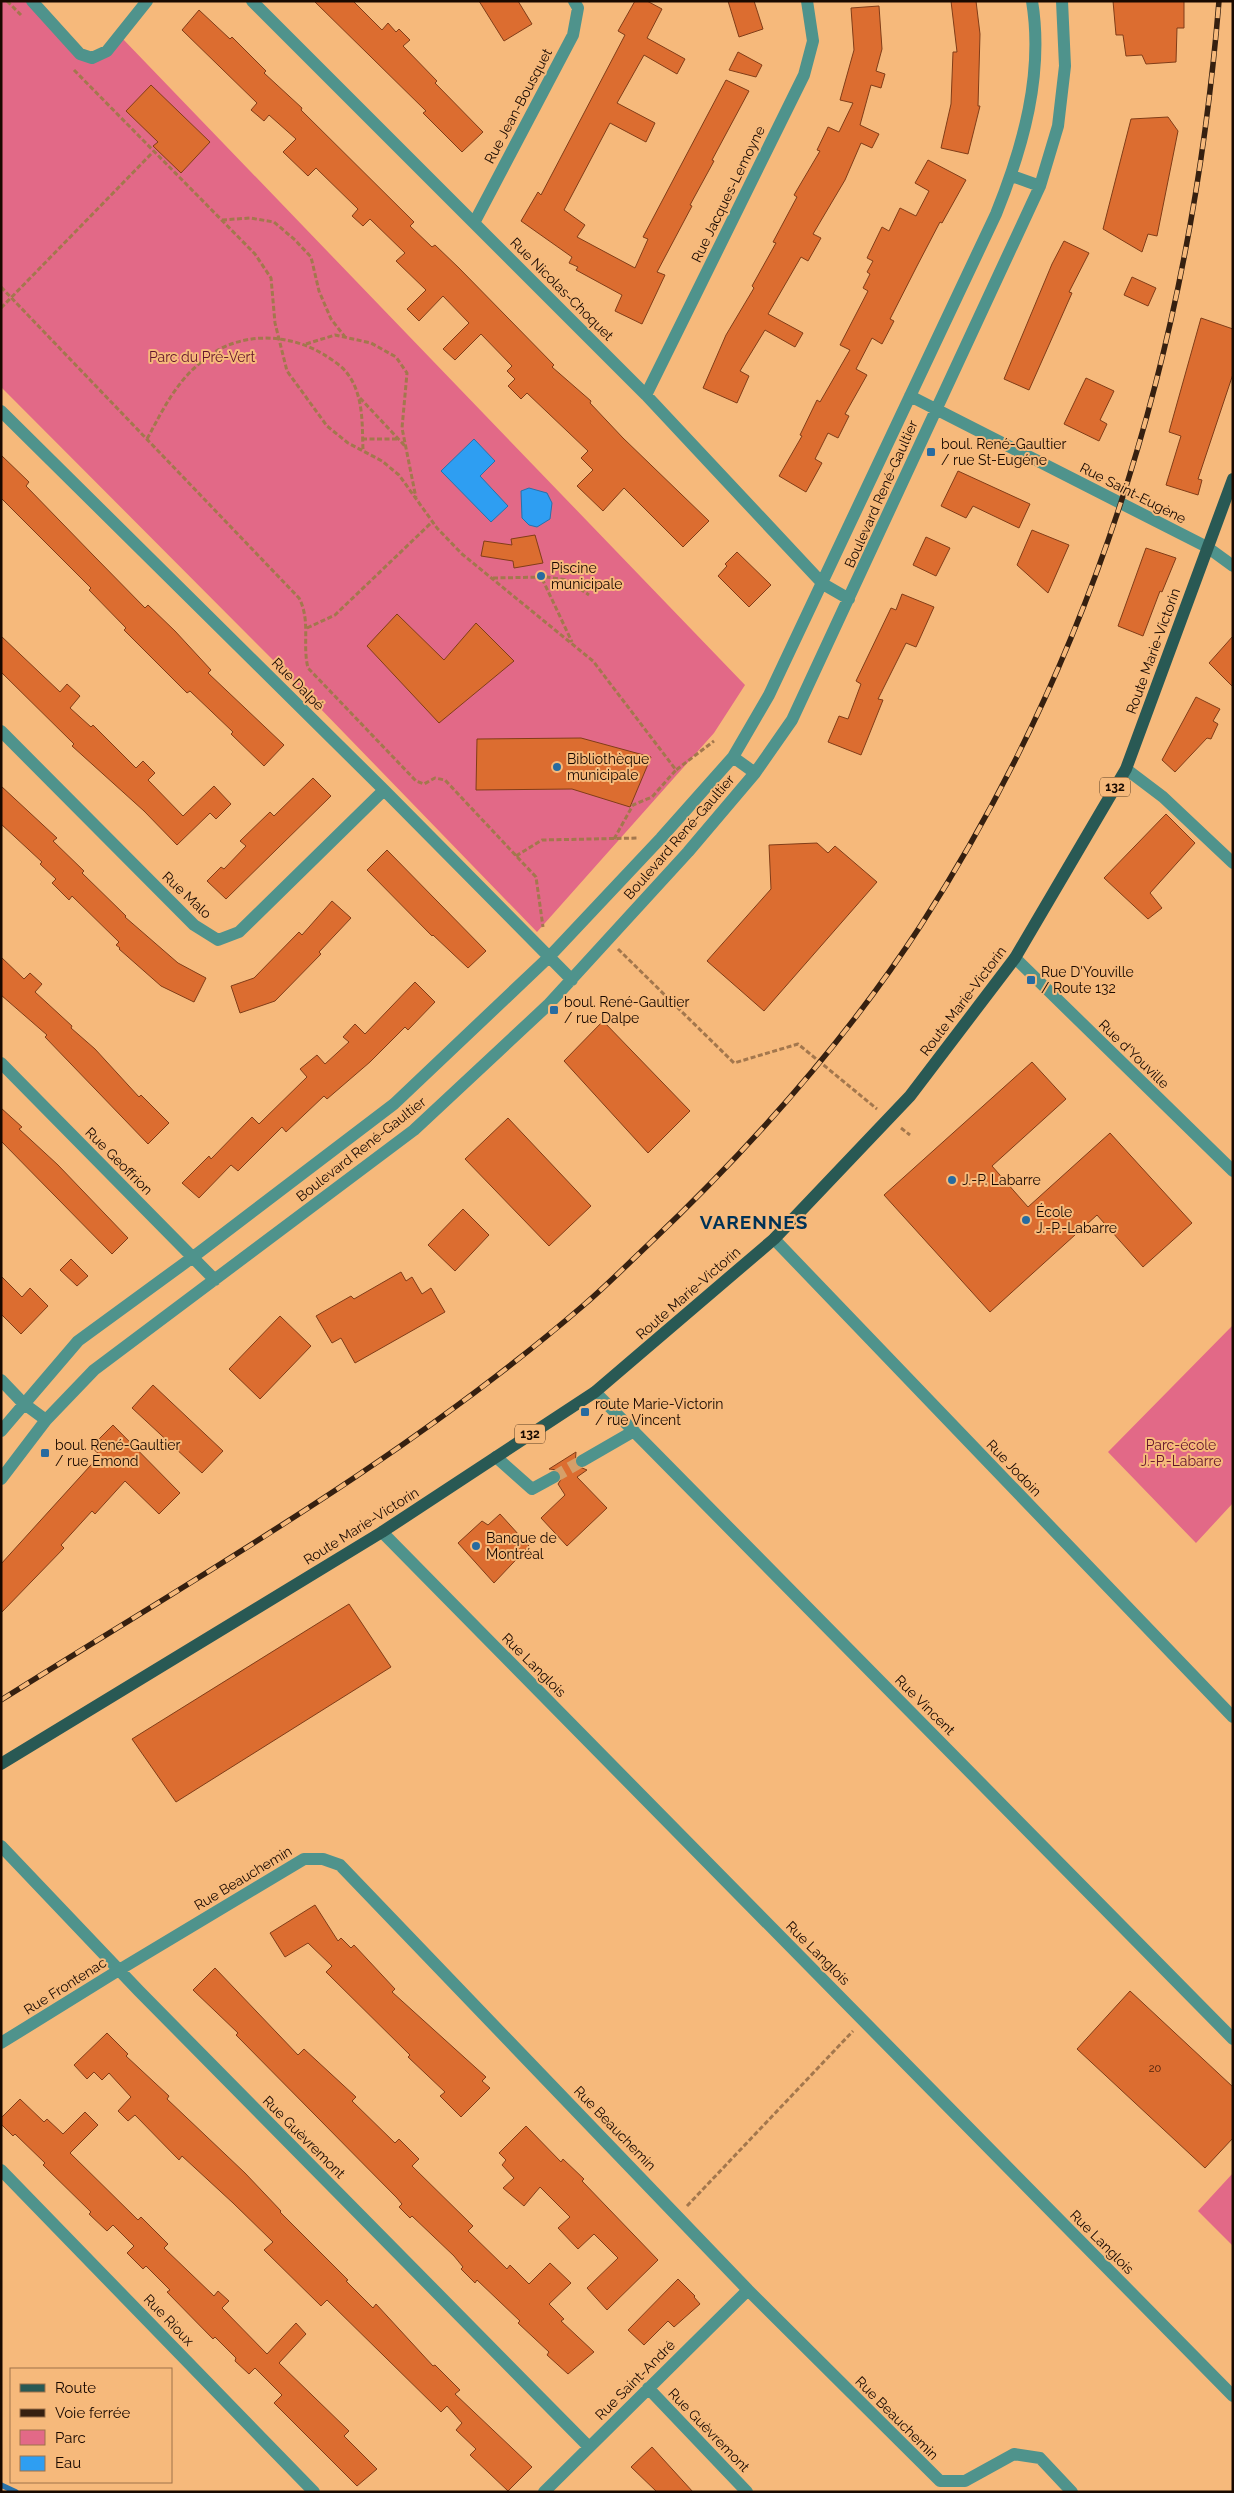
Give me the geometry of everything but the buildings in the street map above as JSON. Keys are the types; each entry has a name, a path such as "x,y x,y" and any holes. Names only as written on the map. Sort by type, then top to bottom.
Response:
{"main road":[{"name":"132","path":"1207,547 1233,479"},
{"name":"Route Marie-Victorin","path":"1,1764 382,1532 595,1392 774,1239 910,1096 1015,958 1126,769 1207,547"}],"street":[{"path":"32,1 80,54 92,58 107,51 147,1"},
{"name":"Rue Nicolas-Choquet","path":"252,1 646,395 823,584 849,598"},
{"name":"Rue Jean-Bousquet","path":"474,223 573,35 578,8 574,1"},
{"name":"Rue Jacques-Lemoyne","path":"646,395 804,75 813,42 807,1"},
{"name":"Boulevard René-Gaultier","path":"1,1431 78,1341 193,1257 394,1104 549,957 661,838 733,757 769,695 823,584 1012,176 1027,120 1035,64 1032,1"},
{"name":"Boulevard René-Gaultier","path":"1,1479 46,1420 94,1370 414,1130 572,980 755,773 792,720 1040,186 1058,126 1066,66 1062,1"},
{"path":"1012,176 1040,186"},
{"name":"Rue Saint-Eugène","path":"910,396 1207,547 1233,566"},
{"name":"Rue Dalpé","path":"1,411 384,790 572,980"},
{"name":"Rue Malo","path":"1,731 194,925 218,940 239,932 384,790"},
{"path":"733,757 755,773"},
{"path":"1126,769 1163,797 1233,863"},
{"name":"Rue d'Youville","path":"1015,958 1233,1171"},
{"name":"Rue Geoffrion","path":"1,1064 215,1280"},
{"name":"Rue Jodoin","path":"774,1239 1233,1717"},
{"path":"1,1380 46,1420"},
{"name":"Rue Vincent","path":"595,1392 1233,2039"},
{"path":"582,1461 634,1431"},
{"path":"496,1456 532,1489 554,1477"},
{"name":"Rue Langlois","path":"382,1532 1233,2396"},
{"name":"Rue Guèvremont","path":"1,1846 119,1970 589,2447"},
{"name":"Rue Beauchemin","path":"119,1970 304,1859 323,1859 340,1865 748,2290 940,2481 965,2480 1014,2454 1040,2458 1072,2492"},
{"name":"Rue Frontenac","path":"1,2043 119,1970"},
{"name":"Rue Rioux","path":"1,2170 314,2492"},
{"name":"Rue Saint-André","path":"544,2492 748,2290"},
{"name":"Rue Guèvremont","path":"648,2388 747,2492"}],"path":[{"path":"8,1 21,16"},
{"path":"70,65 255,254 271,278 275,323 287,372 327,426 348,443 382,461 399,476 432,522 462,554 593,660 676,770"},
{"path":"1,308 154,151"},
{"path":"222,220 250,218 274,222 295,240 311,257 325,305 331,319 345,337"},
{"path":"1,287 298,598 305,609 307,628 305,658 308,668 416,781 424,784 436,778 445,780 536,877 543,930"},
{"path":"306,344 336,335 371,343 396,357 407,373 402,428 417,501"},
{"path":"147,439 172,392 205,358 244,340 278,337 306,344 347,372 360,398 405,447"},
{"path":"360,398 363,451"},
{"path":"362,438 398,439"},
{"path":"307,628 334,615 432,522"},
{"path":"538,572 574,644"},
{"path":"492,578 541,577 567,580 589,595"},
{"path":"614,839 634,805 652,797 676,770 714,741"},
{"path":"516,856 542,840 661,838"},
{"path":"609,939 734,1063 798,1044 910,1136"},
{"path":"678,2216 863,2020"}],"green space":[{"name":"Parc du Pré-Vert","path":"1,1 32,1 92,58 121,37 745,685 714,733 537,932 283,670 1,387"},
{"name":"Parc-école J.-P.-Labarre","path":"1233,1325 1233,1503 1196,1543 1108,1452"},
{"path":"1233,2173 1233,2246 1198,2211"}],"water":[{"path":"474,439 495,461 480,476 508,506 491,522 441,471"},
{"path":"529,488 547,493 552,503 550,519 537,527 529,525 522,518 521,491"}],"waterway":[{"path":"1,2485 16,2492"}],"tunnel":[{"path":"554,1477 582,1461"}],"railway":[{"path":"1,1700 301,1513 447,1413 517,1360 585,1304 687,1208 794,1092 861,1011 892,968 921,925 984,819 1040,709 1087,597 1127,482 1160,365 1186,245 1206,124 1219,1"}],"place":[{"name":"boul. René-Gaultier / rue St-Eugéne","path":"931,452"},
{"name":"Piscine municipale","path":"541,576"},
{"name":"Bibliothèque municipale","path":"557,767"},
{"name":"Rue D'Youville / Route 132","path":"1031,980"},
{"name":"boul. René-Gaultier / rue Dalpe","path":"554,1010"},
{"name":"J.-P. Labarre","path":"952,1180"},
{"name":"École J.-P.-Labarre","path":"1026,1220"},
{"name":"route Marie-Victorin / rue Vincent","path":"585,1412"},
{"name":"boul. René-Gaultier / rue Emond","path":"45,1453"},
{"name":"Banque de Montréal","path":"476,1546"}],"district":[{"name":"VARENNES","path":"754,1222"}]}
